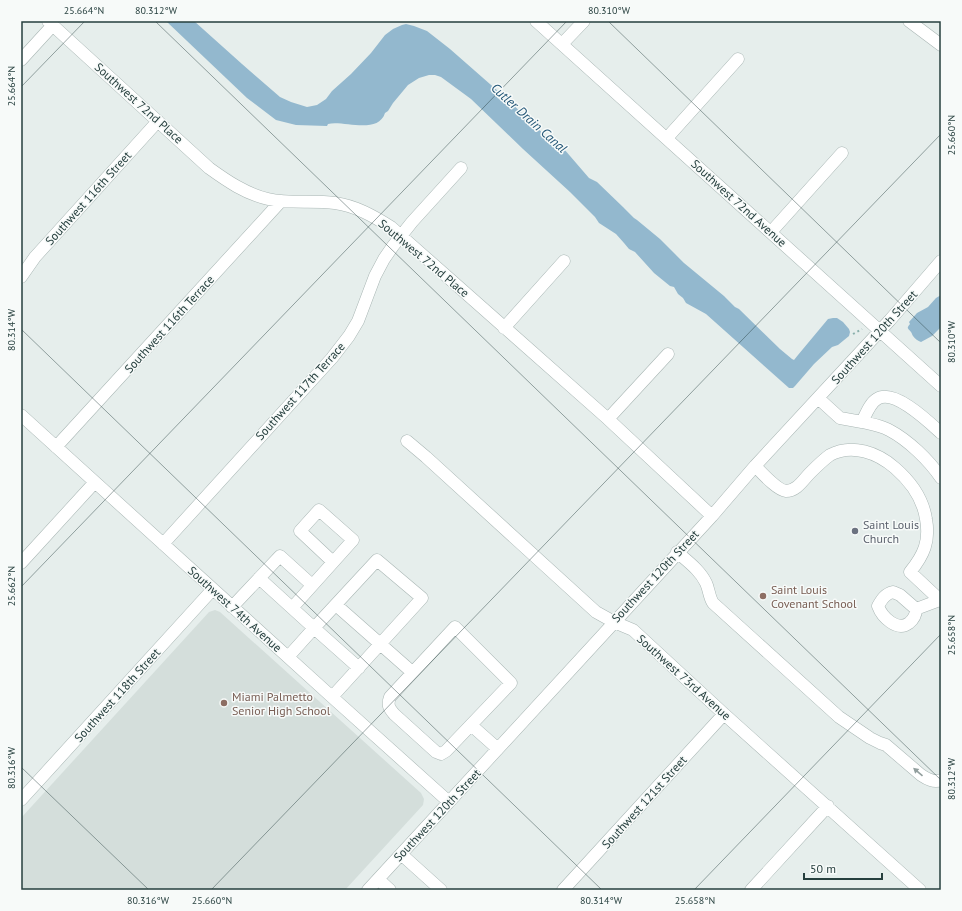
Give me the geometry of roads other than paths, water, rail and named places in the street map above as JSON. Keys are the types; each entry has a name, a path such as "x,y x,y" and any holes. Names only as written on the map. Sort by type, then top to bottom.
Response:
{"street":[{"name":"Southwest 72nd Avenue","path":"536,21 941,386"},
{"path":"562,44 584,21"},
{"path":"909,21 941,45"},
{"path":"21,60 50,23"},
{"name":"Southwest 72nd Place","path":"50,23 209,168 230,183 269,199 280,201 336,203 373,216 391,227 608,419 712,516"},
{"path":"667,138 738,59"},
{"name":"Southwest 116th Street","path":"21,277 35,257 158,121"},
{"path":"771,232 842,153"},
{"name":"Southwest 117th Terrace","path":"163,544 341,347 358,321 375,276 384,259 401,236 461,168"},
{"name":"Southwest 116th Terrace","path":"56,447 280,201"},
{"path":"504,328 564,261"},
{"name":"Southwest 120th Street","path":"368,890 677,552 712,516 755,466 941,261"},
{"path":"608,419 668,354"},
{"path":"862,422 874,401 885,396 903,402 915,410 941,433"},
{"path":"818,398 840,418 880,426 900,436 927,461 941,478"},
{"name":"Southwest 74th Avenue","path":"21,415 449,802"},
{"name":"Southwest 73rd Avenue","path":"407,441 596,612 633,630 920,890"},
{"path":"755,466 776,486 786,491 797,487 821,463 838,452 856,450 868,452 878,456 900,472 911,484 917,494 926,517 926,544 918,563 910,572 939,597 916,609"},
{"path":"21,563 95,482"},
{"path":"677,552 701,575 709,590 710,598 713,604 839,717 870,738 886,744 928,780 941,780"},
{"path":"232,607 280,556 312,585"},
{"path":"288,657 377,560 422,598 332,697"},
{"path":"292,608 333,562"},
{"path":"259,578 359,668"},
{"name":"Southwest 118th Street","path":"21,800 213,589"},
{"path":"336,605 412,672"},
{"path":"455,627 511,683 446,751 441,754 436,752 390,709 388,703 390,697 412,672 455,627"},
{"name":"Southwest 121st Street","path":"563,890 724,714"},
{"path":"471,725 498,749"},
{"path":"751,890 828,806"},
{"path":"401,854 441,890"},
{"path":"378,879 390,890"}],"water":[{"path":"166,21 194,21 280,97 307,107 317,105 326,99 332,91 371,53 385,35 393,29 406,24 427,31 507,99 551,141 564,149 589,178 597,182 634,218 660,239 684,263 739,309 792,359 794,360 828,319 837,318 843,322 849,329 849,336 838,345 832,347 814,364 793,388 789,388 706,314 686,303 674,287 670,286 654,273 616,234 599,223 570,192 471,99 441,77 429,75 419,78 408,85 381,120 375,123 368,125 334,123 328,124 327,126 296,125 276,120 247,98"},
{"path":"941,295 941,327 932,336 921,342 912,335 908,328 910,324 909,322 917,313 928,307"}],"place":[{"name":"Saint Louis Church","path":"855,531"},
{"name":"Saint Louis Covenant School","path":"763,596"},
{"name":"Miami Palmetto Senior High School","path":"224,703"}],"water label":[{"name":"Cutler Drain Canal","path":"529,118"}]}
